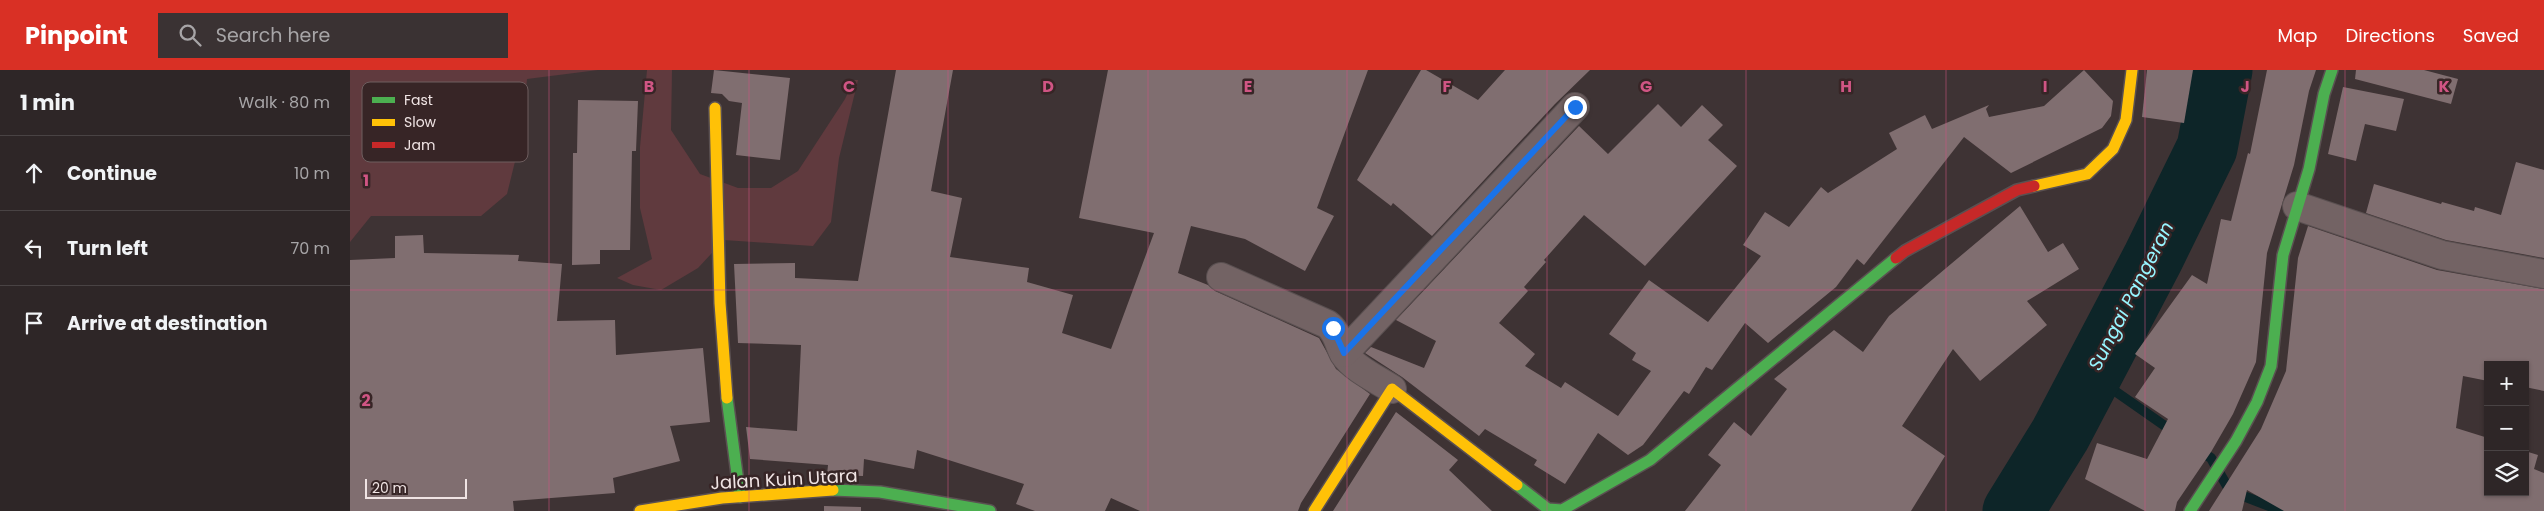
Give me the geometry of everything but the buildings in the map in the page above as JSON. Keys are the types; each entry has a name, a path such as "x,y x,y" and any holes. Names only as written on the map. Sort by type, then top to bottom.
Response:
{"street":[{"path":"1221,277 1327,324 1337,335 1344,353 1351,362 1392,389 1548,509 1562,510 1650,460 1905,251 2017,190 2087,174 2113,149 2117,142 2126,120 2132,70"},
{"path":"2190,511 2206,491 2266,384 2271,366 2283,255 2309,168 2324,94 2332,70"},
{"path":"1344,353 1575,107"},
{"path":"715,108 719,307 730,436 740,497"},
{"path":"2298,206 2442,255 2544,274"},
{"path":"1314,511 1392,389"},
{"name":"Jalan Kuin Utara","path":"640,511 722,498 822,490 880,492 990,511"}],"shaded area":[{"path":"350,70 598,70 527,79 527,82 362,82 362,162 515,162 507,194 481,216 371,216 350,242"},
{"path":"647,70 672,70 671,130 700,174 738,188 771,188 798,171 845,99 854,80 858,80 839,158 831,222 813,246 724,240 698,268 661,290 633,285 617,278 652,259 640,208 640,147"}],"waterway":[{"name":"Sungai Pangeran","path":"2013,511 2060,435 2153,258 2207,148 2222,70"},
{"path":"2092,375 2175,433"},
{"path":"2197,449 2211,458 2227,486 2233,492 2282,511"}],"traffic: fast":[{"path":"2190,511 2236,441 2257,402 2271,366 2283,255 2309,169 2324,94 2332,70"},
{"path":"1517,485 1548,509 1562,510 1650,460 1896,258"},
{"path":"727,398 740,497"},
{"path":"833,490 880,492 990,511"}],"traffic: slow":[{"path":"2034,186 2087,174 2113,149 2126,120 2132,70"},
{"path":"715,108 720,303 727,398"},
{"path":"1314,511 1392,389 1517,485"},
{"path":"640,511 722,498 833,490"}],"traffic: jam":[{"path":"1896,258 1905,251 2017,190 2034,186"}],"route":[{"path":"1333,328 1344,353 1575,107"}]}
